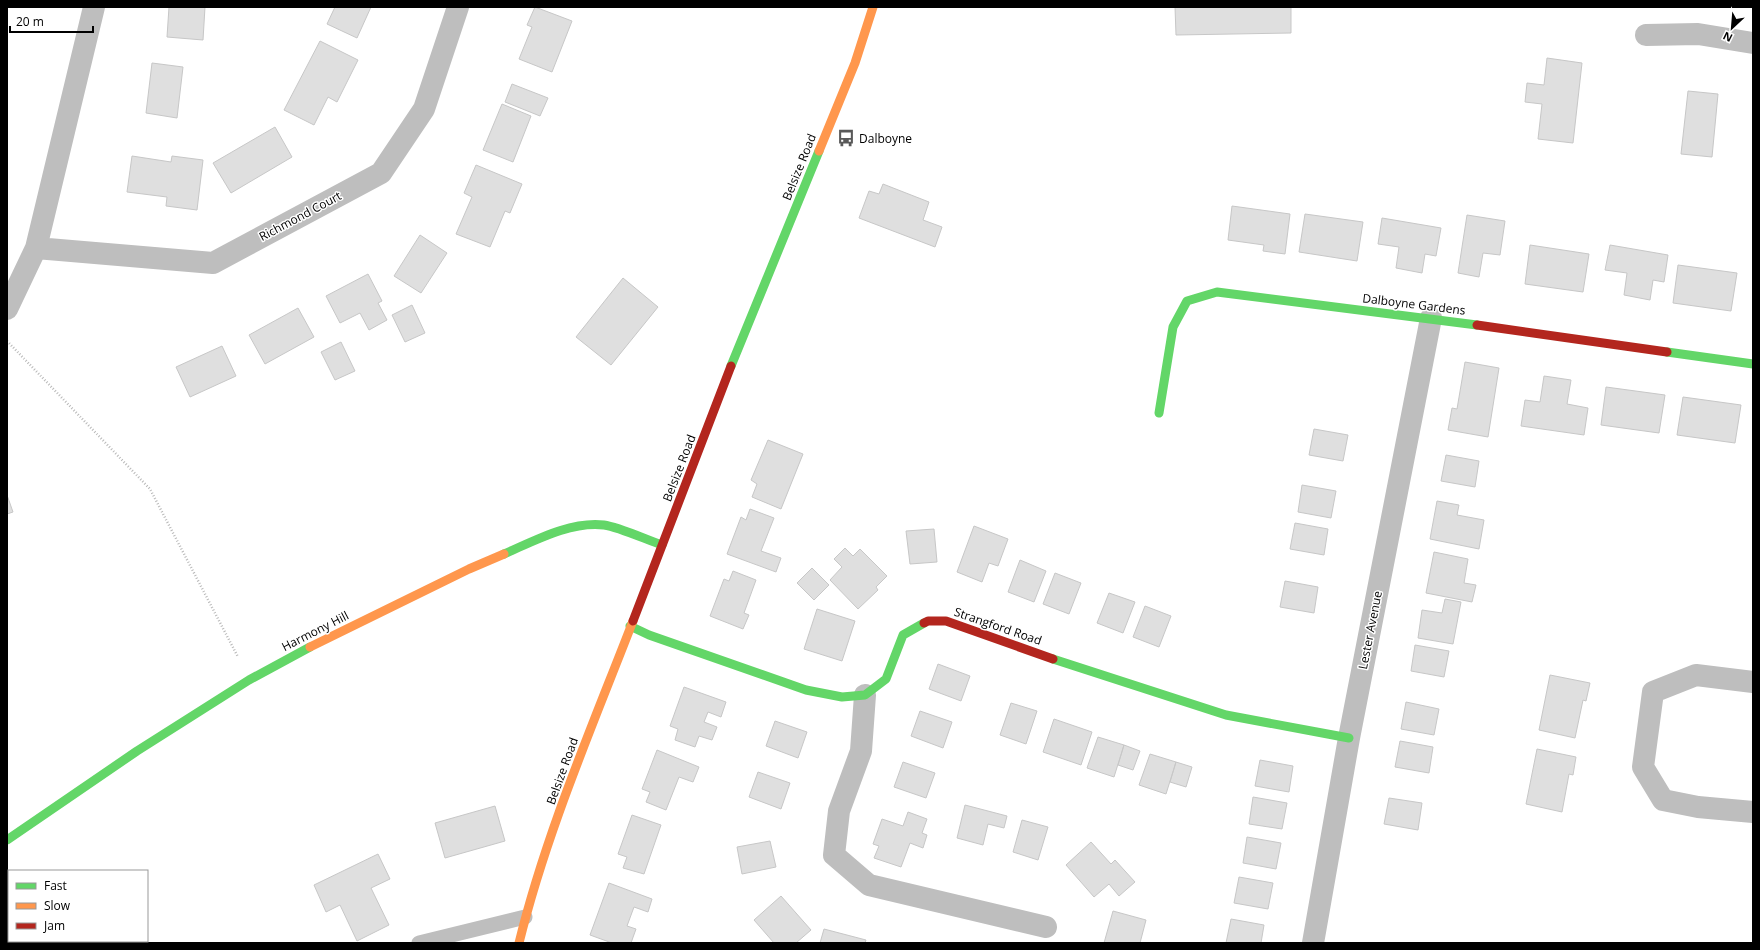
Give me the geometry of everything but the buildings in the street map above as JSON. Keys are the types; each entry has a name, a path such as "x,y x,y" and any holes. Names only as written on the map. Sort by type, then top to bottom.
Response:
{"street":[{"path":"7,309 36,248 94,7"},
{"name":"Richmond Court","path":"36,248 213,263 381,173 424,109 458,7"},
{"name":"Belsize Road","path":"519,943 529,902 573,775 729,372 855,63 873,7"},
{"path":"1646,35 1698,34 1753,43"},
{"name":"Dalboyne Gardens","path":"1159,413 1173,327 1187,301 1217,292 1431,318 1753,364"},
{"name":"Lester Avenue","path":"1313,943 1349,738 1431,318"},
{"name":"Harmony Hill","path":"7,840 137,751 249,680 301,651 422,591 556,532 582,526 604,525 662,545"},
{"name":"Strangford Road","path":"865,695 886,679 904,635 928,621 946,621 1103,676 1226,715 1349,738"},
{"path":"630,626 649,635 806,690 842,697 865,695 861,751 839,810 834,855 869,885 1046,927"},
{"path":"1753,682 1696,675 1653,692 1643,767 1663,800 1698,807 1753,812"}],"lane":[{"path":"419,943 525,917"}],"path":[{"path":"7,341 150,489 249,680"}],"traffic: fast":[{"path":"731,366 819,151"},
{"path":"1159,413 1173,327 1187,301 1217,292 1477,325"},
{"path":"1667,352 1753,364"},
{"path":"504,554 552,533 578,526 591,525 604,525 617,528 662,545"},
{"path":"630,626 649,635 806,690 842,697 865,695 886,679 903,635 924,623"},
{"path":"7,840 137,751 249,680 310,647"},
{"path":"1053,659 1226,715 1349,738"}],"traffic: slow":[{"path":"819,151 855,63 873,7"},
{"path":"310,647 469,569 504,554"},
{"path":"519,943 542,861 556,821 633,621"}],"traffic: jam":[{"path":"1477,325 1667,352"},
{"path":"633,621 731,366"},
{"path":"924,623 928,621 946,621 1053,659"}],"place":[{"name":"Dalboyne","path":"846,138"}]}
